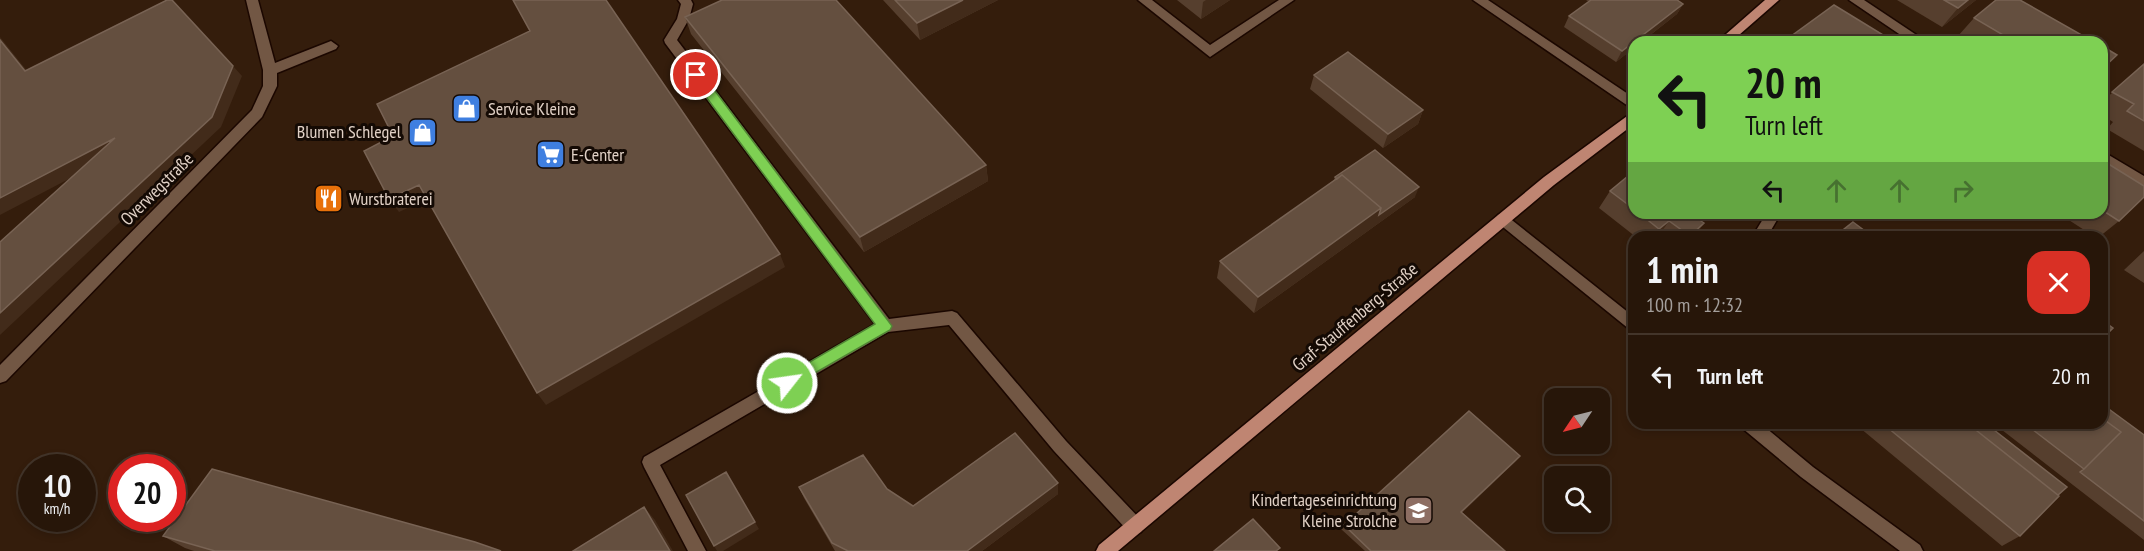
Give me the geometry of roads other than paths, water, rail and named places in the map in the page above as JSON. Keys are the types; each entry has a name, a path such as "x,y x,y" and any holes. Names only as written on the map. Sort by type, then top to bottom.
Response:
{"main road":[{"path":"1730,36 1773,0"},
{"name":"Graf-Stauffenberg-Straße","path":"1106,551 1503,219 1628,121"}],"street":[{"name":"Overwegstraße","path":"0,376 257,113 270,86 270,70 252,0"},
{"path":"684,0 687,4 683,19 670,40 885,326"},
{"path":"1144,0 1210,52 1288,0"},
{"path":"1479,0 1628,101"},
{"path":"1855,0 1912,36"},
{"path":"270,70 331,46"},
{"path":"2108,160 2144,183"},
{"path":"1503,219 1628,322"},
{"path":"697,551 650,462 885,326 952,318 1060,446 1135,526"},
{"path":"1756,429 1807,472 1914,551"}],"place":[{"name":"Service Kleine","path":"467,109"},
{"name":"Blumen Schlegel","path":"422,132"},
{"name":"E-Center","path":"550,155"},
{"name":"Wurstbraterei","path":"328,199"},
{"name":"Kindertageseinrichtung Kleine Strolche","path":"1418,510"}]}
